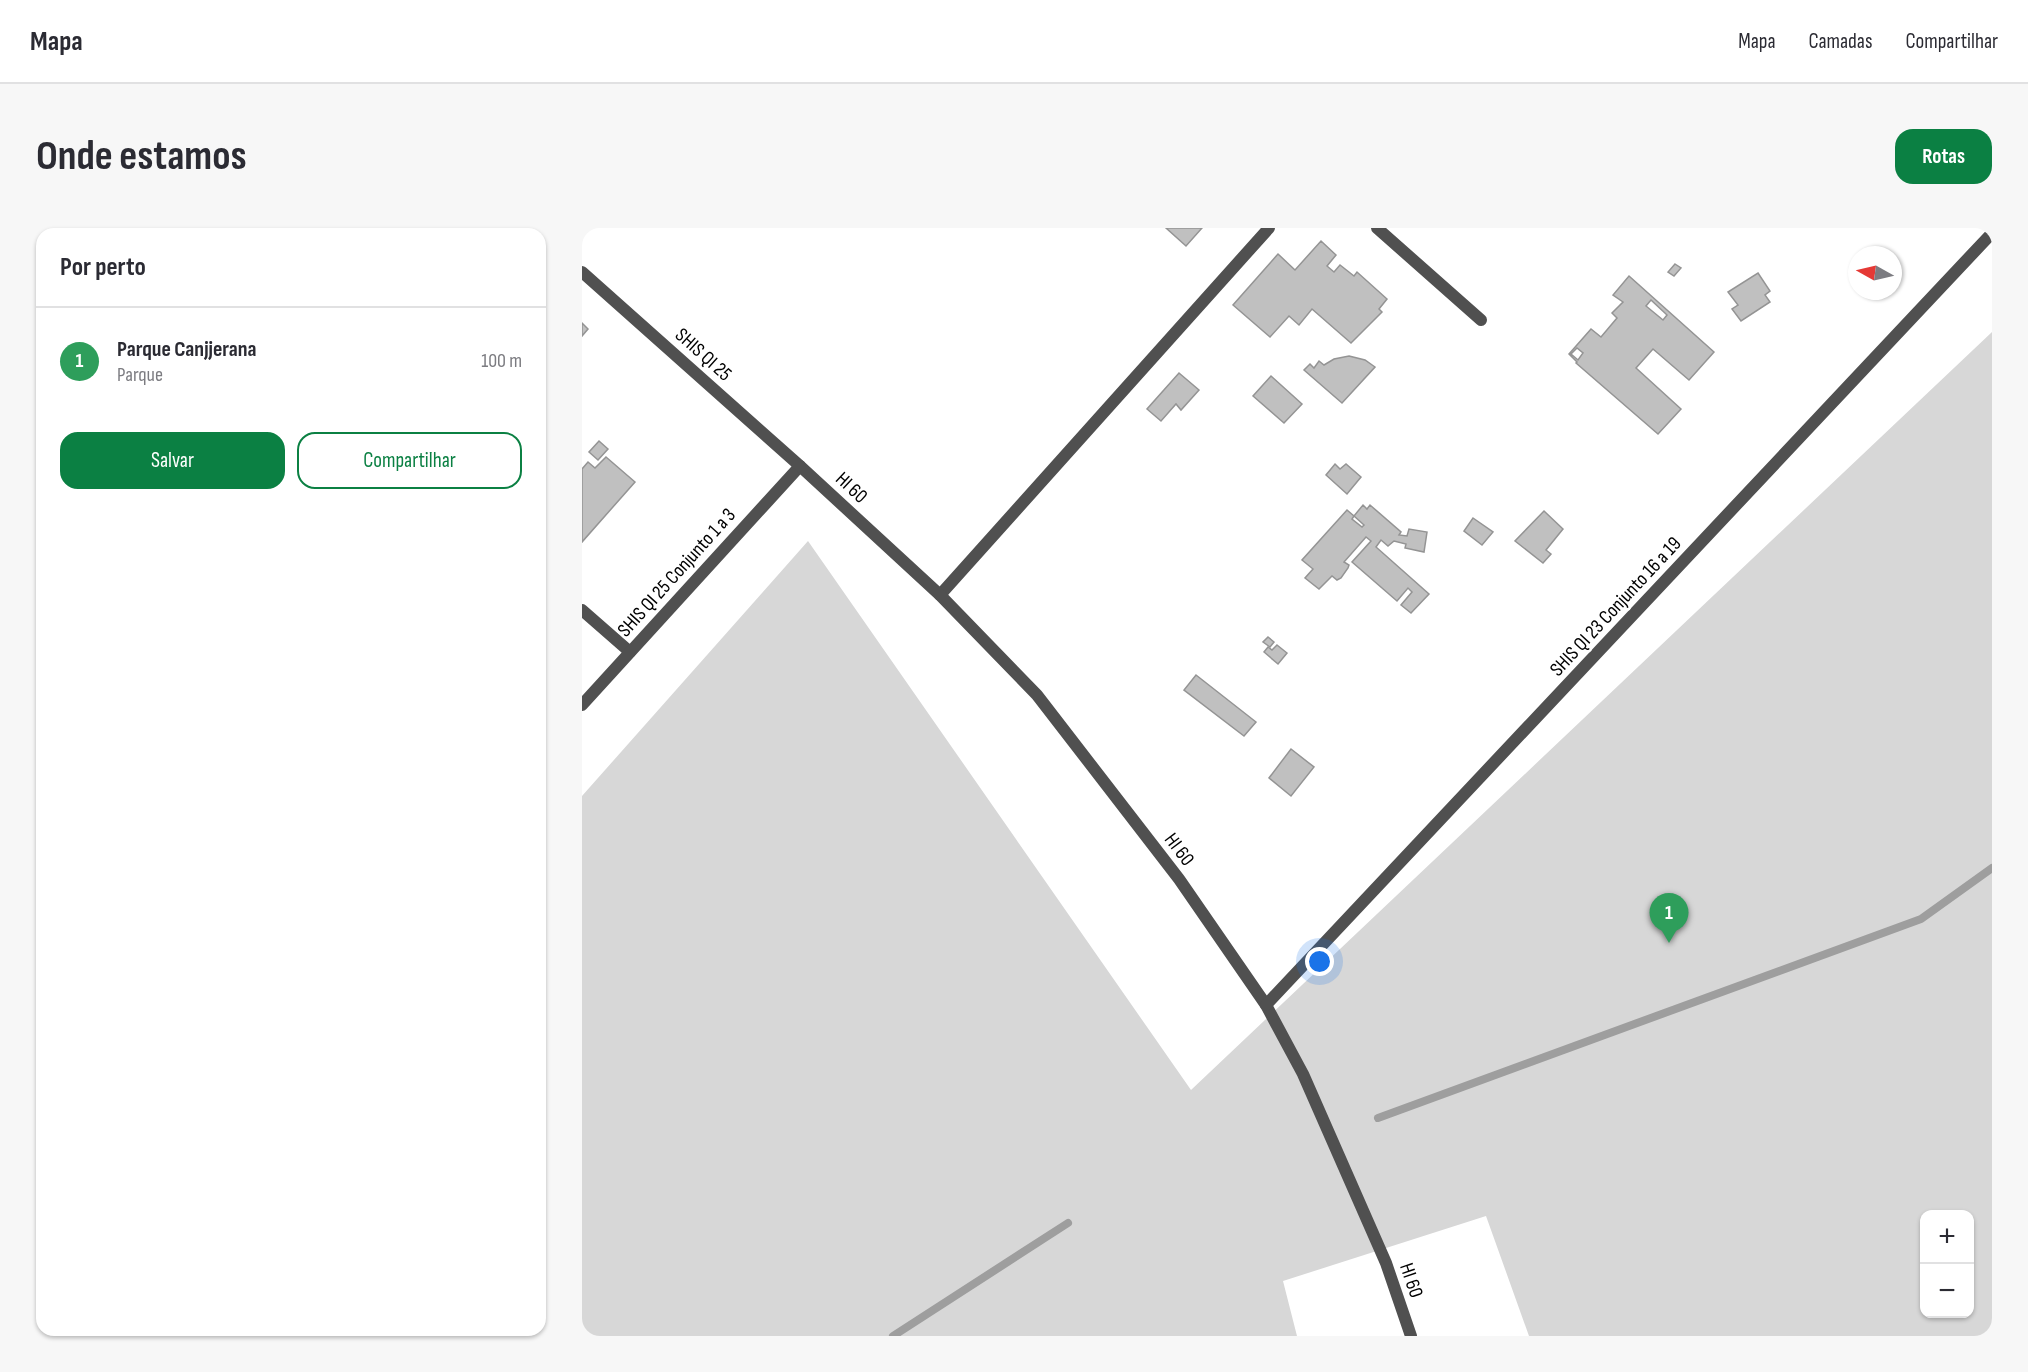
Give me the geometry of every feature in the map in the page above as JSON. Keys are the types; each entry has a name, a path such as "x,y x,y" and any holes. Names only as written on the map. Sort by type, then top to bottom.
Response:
{"street":[{"path":"940,595 1269,228"},
{"path":"1377,228 1481,320"},
{"name":"SHIS QI 23 Conjunto 16 a 19","path":"1266,1005 1992,232"},
{"name":"SHIS QI 25","path":"582,272 800,466"},
{"name":"HI 60","path":"800,466 940,595 1037,695 1179,879 1266,1005 1313,1095 1386,1263 1411,1336"},
{"name":"SHIS QI 25 Conjunto 1 a 3","path":"582,705 800,466"},
{"path":"582,609 630,652"}],"shaded area":[{"path":"1992,332 1992,1336 1529,1336 1486,1216 1283,1281 1297,1336 582,1336 582,796 808,541 1191,1090"}],"building":[{"path":"1166,228 1202,228 1186,246"},
{"path":"1321,241 1336,255 1327,266 1334,272 1340,265 1354,276 1357,272 1387,299 1379,309 1382,312 1351,343 1312,309 1299,325 1289,316 1270,337 1233,305 1278,254 1295,270"},
{"path":"1675,264 1681,268 1674,276 1668,272"},
{"path":"1758,273 1770,291 1765,295 1770,302 1741,321 1732,309 1738,305 1728,292"},
{"path":"1629,276 1714,352 1689,380 1653,349 1636,368 1681,409 1658,434 1576,363 1569,354 1591,329 1601,337 1617,318 1612,313 1623,302 1613,295","holes":["1651,300 1667,315 1663,320 1646,306","1577,348 1583,353 1578,360 1571,354"]},
{"path":"582,323 588,329 582,336"},
{"path":"1349,356 1365,360 1375,367 1342,403 1304,370 1310,364 1314,368 1319,361 1324,365 1334,359"},
{"path":"1179,373 1199,390 1181,410 1176,404 1161,421 1147,409"},
{"path":"1271,376 1302,404 1284,423 1253,396"},
{"path":"599,441 608,449 598,460 589,452"},
{"path":"606,457 635,482 582,542 582,469 588,462 595,468"},
{"path":"1335,464 1340,469 1346,464 1361,477 1347,494 1326,475"},
{"path":"1363,505 1367,509 1370,505 1401,532 1399,535 1407,536 1409,529 1427,532 1424,552 1405,548 1406,544 1394,541 1388,546 1381,540 1376,547 1429,594 1411,613 1401,605 1412,592 1408,588 1397,601 1352,562 1371,541 1366,537 1344,562 1349,565 1341,578 1337,580 1332,576 1319,589 1305,578 1313,569 1302,560 1347,510 1354,516","holes":["1354,516 1364,525 1362,527 1352,519"]},
{"path":"1544,511 1563,529 1546,550 1551,554 1543,563 1515,541"},
{"path":"1473,518 1493,532 1482,545 1464,531"},
{"path":"1268,637 1274,642 1270,647 1263,642"},
{"path":"1277,645 1287,653 1278,664 1264,652 1268,647 1272,650"},
{"path":"1196,675 1256,722 1244,736 1184,690"},
{"path":"1291,749 1314,767 1291,796 1269,778"}],"waterway":[{"path":"1378,1118 1921,919 1992,868"},
{"path":"893,1336 1068,1223"}],"place":[{"name":"Parque Canjjerana","path":"1669,943"}]}
